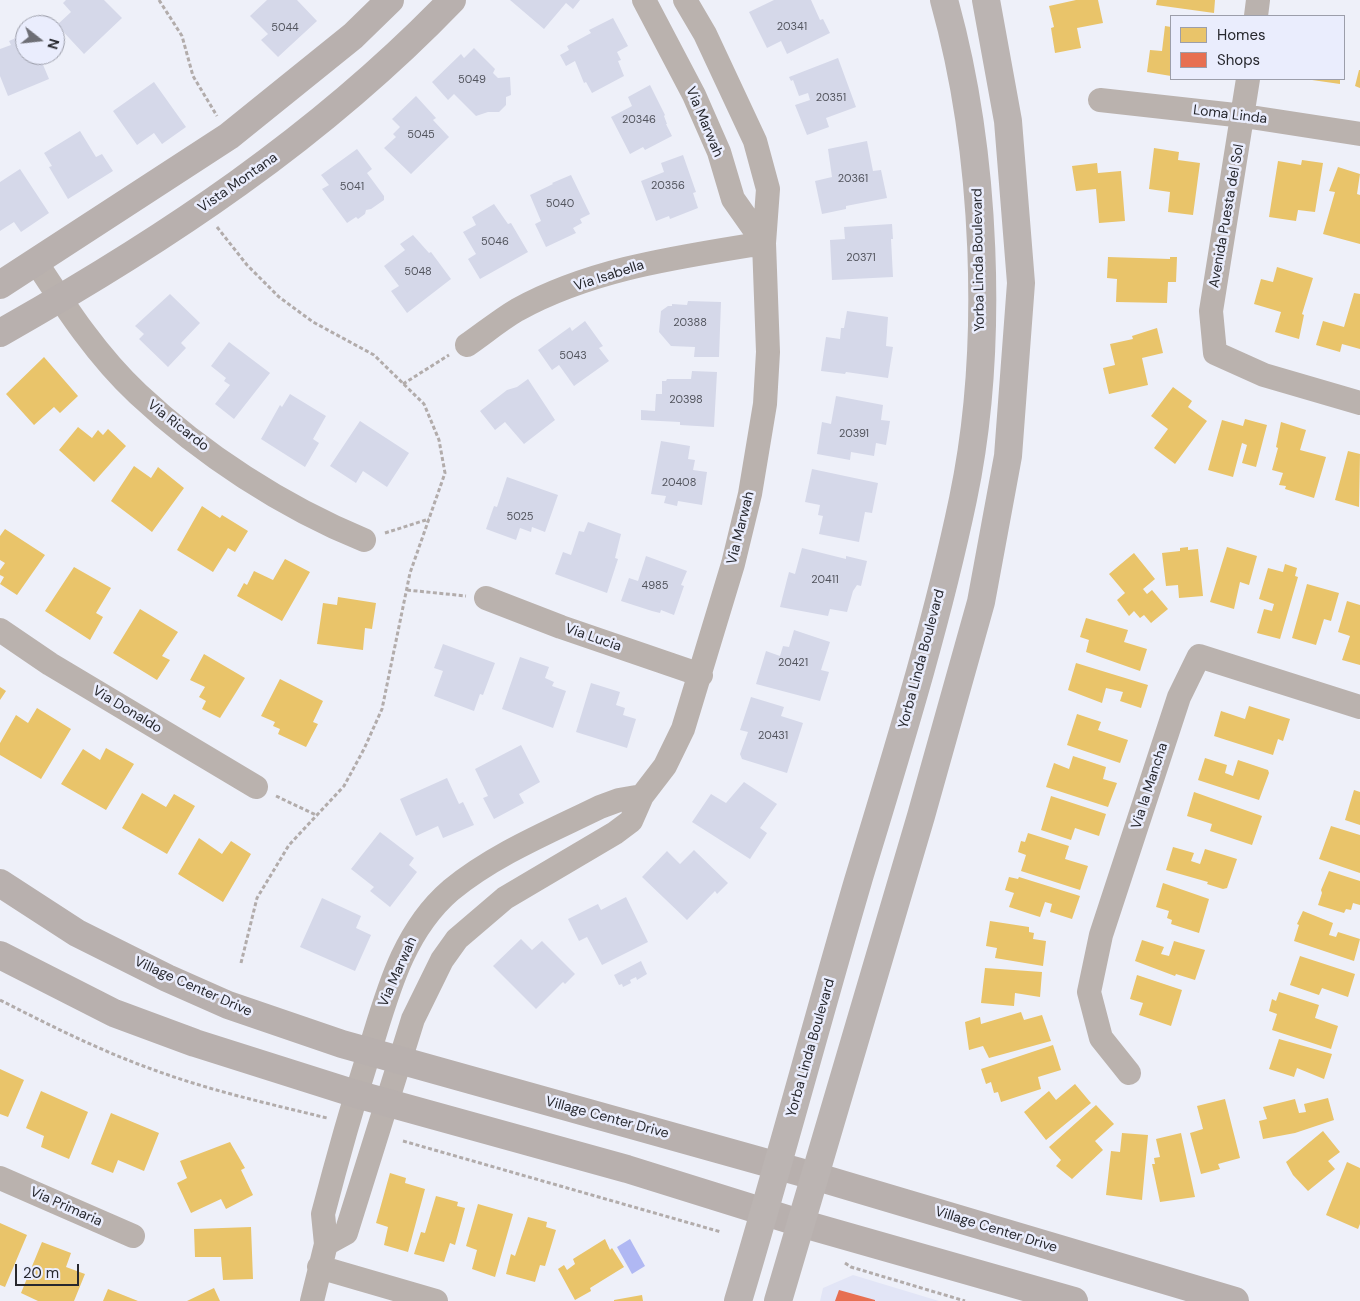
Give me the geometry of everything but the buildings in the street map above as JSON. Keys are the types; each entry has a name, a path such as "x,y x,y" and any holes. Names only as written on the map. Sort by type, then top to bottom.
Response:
{"main road":[{"path":"0,285 229,136 353,36 390,0"},
{"name":"Vista Montana","path":"0,333 203,209 253,174 333,112 384,67 452,0"},
{"name":"Yorba Linda Boulevard","path":"738,1301 924,658 964,498 976,414 982,307 976,173 956,44 944,0"},
{"path":"778,1301 921,816 981,602 1008,456 1020,283 1008,121 986,0"},
{"name":"Village Center Drive","path":"0,883 77,933 167,978 228,1005 369,1051 778,1165 1235,1301"},
{"path":"0,955 114,1013 194,1043 356,1094 627,1170 800,1223 1074,1301"}],"street":[{"name":"Via Marwah","path":"644,0 694,95 719,152 733,199 764,243"},
{"name":"Via Marwah","path":"326,1244 346,1233 413,1019 430,981 457,939 505,898 615,834 630,821 642,796 665,766 683,729 701,675 733,564 750,494 765,404 768,352 764,243 768,189 755,141 709,42 685,0"},
{"path":"1256,15 1258,0"},
{"name":"Avenida Puesta del Sol","path":"1248,80 1244,116 1211,311 1215,353 1264,375 1360,403"},
{"name":"Loma Linda","path":"1100,100 1244,116 1360,134"},
{"name":"Via Isabella","path":"467,345 518,310 591,280 658,260 764,243"},
{"name":"Via Ricardo","path":"36,262 87,337 137,393 184,432 280,499 320,522 364,540"},
{"name":"Via Lucia","path":"486,598 561,627 701,675"},
{"name":"Via Donaldo","path":"0,630 50,664 256,787"},
{"name":"Via la Mancha","path":"1129,1073 1101,1038 1089,992 1101,934 1179,697 1199,656 1360,707"},
{"name":"Via Marwah","path":"312,1301 319,1266 326,1244 323,1214 385,996 409,943 428,915 450,891 486,865 591,812 619,800 642,796"},
{"name":"Via Primaria","path":"0,1178 132,1236"},
{"path":"319,1266 436,1301"}],"path":[{"path":"159,0 182,36 192,76 229,136"},
{"path":"203,209 247,265 279,298 313,322 374,355 424,404 439,440 445,473 410,574 382,709 364,749 344,786 289,845 257,898 241,963"},
{"path":"403,384 467,345"},
{"path":"364,540 430,518"},
{"path":"407,590 486,598"},
{"path":"256,787 316,816"},
{"path":"0,1000 88,1042 157,1071 213,1089 327,1119"},
{"path":"403,1141 720,1232"},
{"path":"839,1258 852,1267 966,1301"}],"shaded area":[{"path":"853,1275 939,1301 820,1301 823,1288"}],"water":[{"path":"630,1239 645,1266 632,1274 617,1247"}]}
